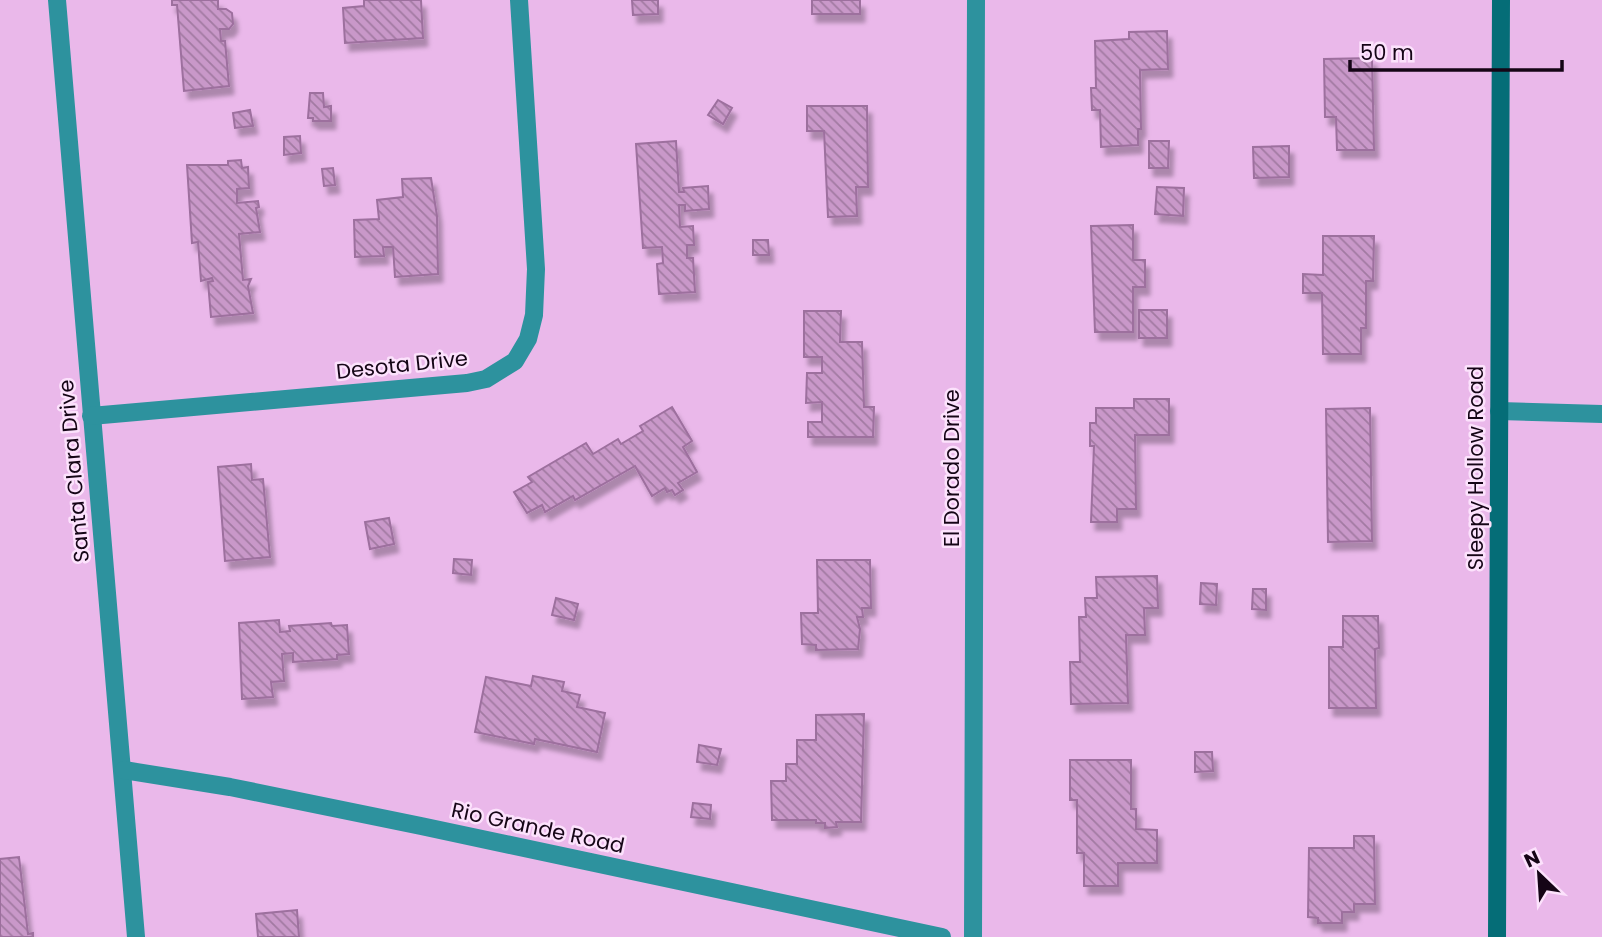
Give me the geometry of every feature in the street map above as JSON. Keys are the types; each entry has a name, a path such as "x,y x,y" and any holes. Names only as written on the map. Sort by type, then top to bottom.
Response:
{"street":[{"name":"Santa Clara Drive","path":"57,0 136,937"},
{"name":"Desota Drive","path":"91,416 467,383 486,379 515,361 527,339 534,315 536,269 519,0"},
{"name":"El Dorado Drive","path":"973,937 976,0"},
{"name":"Sleepy Hollow Road","path":"1496,937 1501,0"},
{"path":"1499,411 1602,414"},
{"name":"Rio Grande Road","path":"124,770 230,787 380,817 942,937"}],"building":[{"path":"172,0 218,0 218,9 226,9 232,13 233,24 229,29 220,29 221,41 225,41 229,86 184,91 177,5 172,5"},
{"path":"364,0 421,0 423,38 345,43 343,8 364,6"},
{"path":"632,0 658,0 658,14 633,15"},
{"path":"812,0 860,0 860,14 812,14"},
{"path":"1167,31 1168,69 1140,70 1141,129 1138,129 1138,145 1101,147 1100,110 1092,110 1091,88 1096,88 1095,41 1129,39 1129,32"},
{"path":"1372,58 1374,150 1337,150 1336,117 1325,117 1324,59"},
{"path":"310,93 323,93 324,107 331,106 331,121 313,121 313,118 308,118"},
{"path":"718,100 732,108 723,124 708,115"},
{"path":"807,106 867,106 868,187 856,187 857,216 828,217 824,131 807,131"},
{"path":"250,110 253,126 235,128 233,113"},
{"path":"300,136 301,153 284,155 284,137"},
{"path":"676,141 679,192 684,192 683,188 708,186 709,209 685,211 685,205 679,205 680,227 693,226 694,245 687,245 687,258 693,258 695,292 659,294 657,264 663,263 662,247 643,248 636,144"},
{"path":"1149,141 1169,141 1168,168 1149,168"},
{"path":"1289,146 1289,177 1254,178 1253,147"},
{"path":"241,160 242,168 248,167 249,188 237,189 237,203 258,201 259,207 256,208 260,232 239,234 243,280 251,279 248,286 253,313 211,317 208,282 213,281 212,278 201,281 198,242 192,243 187,165 228,165 228,161"},
{"path":"333,168 335,185 324,186 322,169"},
{"path":"431,178 437,216 438,274 395,277 393,247 383,247 384,256 355,257 354,220 379,219 377,200 403,197 402,179"},
{"path":"1157,187 1184,188 1183,216 1155,214"},
{"path":"1133,225 1133,260 1145,260 1145,287 1133,287 1133,332 1095,332 1091,226"},
{"path":"1323,236 1374,236 1373,281 1366,281 1366,328 1361,328 1361,354 1323,354 1322,293 1303,293 1303,274 1323,275"},
{"path":"753,240 768,240 769,255 753,255"},
{"path":"1139,310 1167,310 1167,338 1139,338"},
{"path":"804,311 841,311 840,342 862,342 864,407 874,407 873,437 808,437 808,422 822,422 822,402 806,403 807,373 822,373 822,357 804,357"},
{"path":"1134,399 1169,399 1169,435 1135,435 1136,509 1117,509 1117,522 1091,522 1094,446 1090,446 1090,423 1096,423 1096,408 1134,408"},
{"path":"672,407 692,441 683,447 697,472 678,483 683,490 675,495 672,490 667,492 665,488 652,496 635,466 575,500 573,496 545,512 542,505 527,513 514,492 532,482 528,477 586,443 593,454 618,439 621,444 643,431 640,426"},
{"path":"1370,408 1372,541 1328,542 1326,409"},
{"path":"251,464 252,480 263,479 270,557 225,561 218,467"},
{"path":"389,518 394,544 370,549 365,522"},
{"path":"454,559 472,560 471,575 453,573"},
{"path":"817,560 870,560 871,608 862,608 863,617 857,617 860,629 858,649 816,650 816,645 802,644 801,613 818,613"},
{"path":"1157,576 1158,608 1144,608 1145,635 1126,635 1128,703 1071,704 1070,662 1080,662 1079,617 1086,617 1085,598 1097,598 1096,577"},
{"path":"1201,583 1217,584 1216,605 1200,604"},
{"path":"1253,589 1266,589 1266,610 1252,609"},
{"path":"556,598 578,604 574,620 552,615"},
{"path":"1343,616 1378,616 1379,648 1375,649 1376,708 1329,708 1329,647 1343,647"},
{"path":"279,620 280,632 290,631 289,626 331,623 332,626 347,625 349,654 337,655 337,659 293,662 293,653 282,654 284,681 271,682 273,697 242,699 239,623"},
{"path":"533,676 564,682 562,691 580,695 577,707 605,713 597,752 535,739 534,744 475,732 486,677 531,686"},
{"path":"864,714 861,822 836,822 837,827 825,828 825,823 816,823 816,820 772,820 771,781 786,781 786,764 797,764 797,740 816,740 816,715"},
{"path":"699,745 721,749 717,765 697,762"},
{"path":"1195,752 1212,752 1213,771 1195,772"},
{"path":"1070,760 1131,760 1131,809 1136,809 1136,829 1157,830 1157,863 1118,863 1118,886 1084,886 1084,853 1077,853 1077,800 1070,800"},
{"path":"693,803 711,805 710,819 691,817"},
{"path":"1354,836 1374,836 1375,904 1354,904 1354,912 1342,912 1342,923 1318,923 1318,918 1308,917 1309,848 1354,848"},
{"path":"19,857 28,934 33,933 33,937 0,937 0,859"},
{"path":"297,910 299,937 258,937 256,914"}]}
